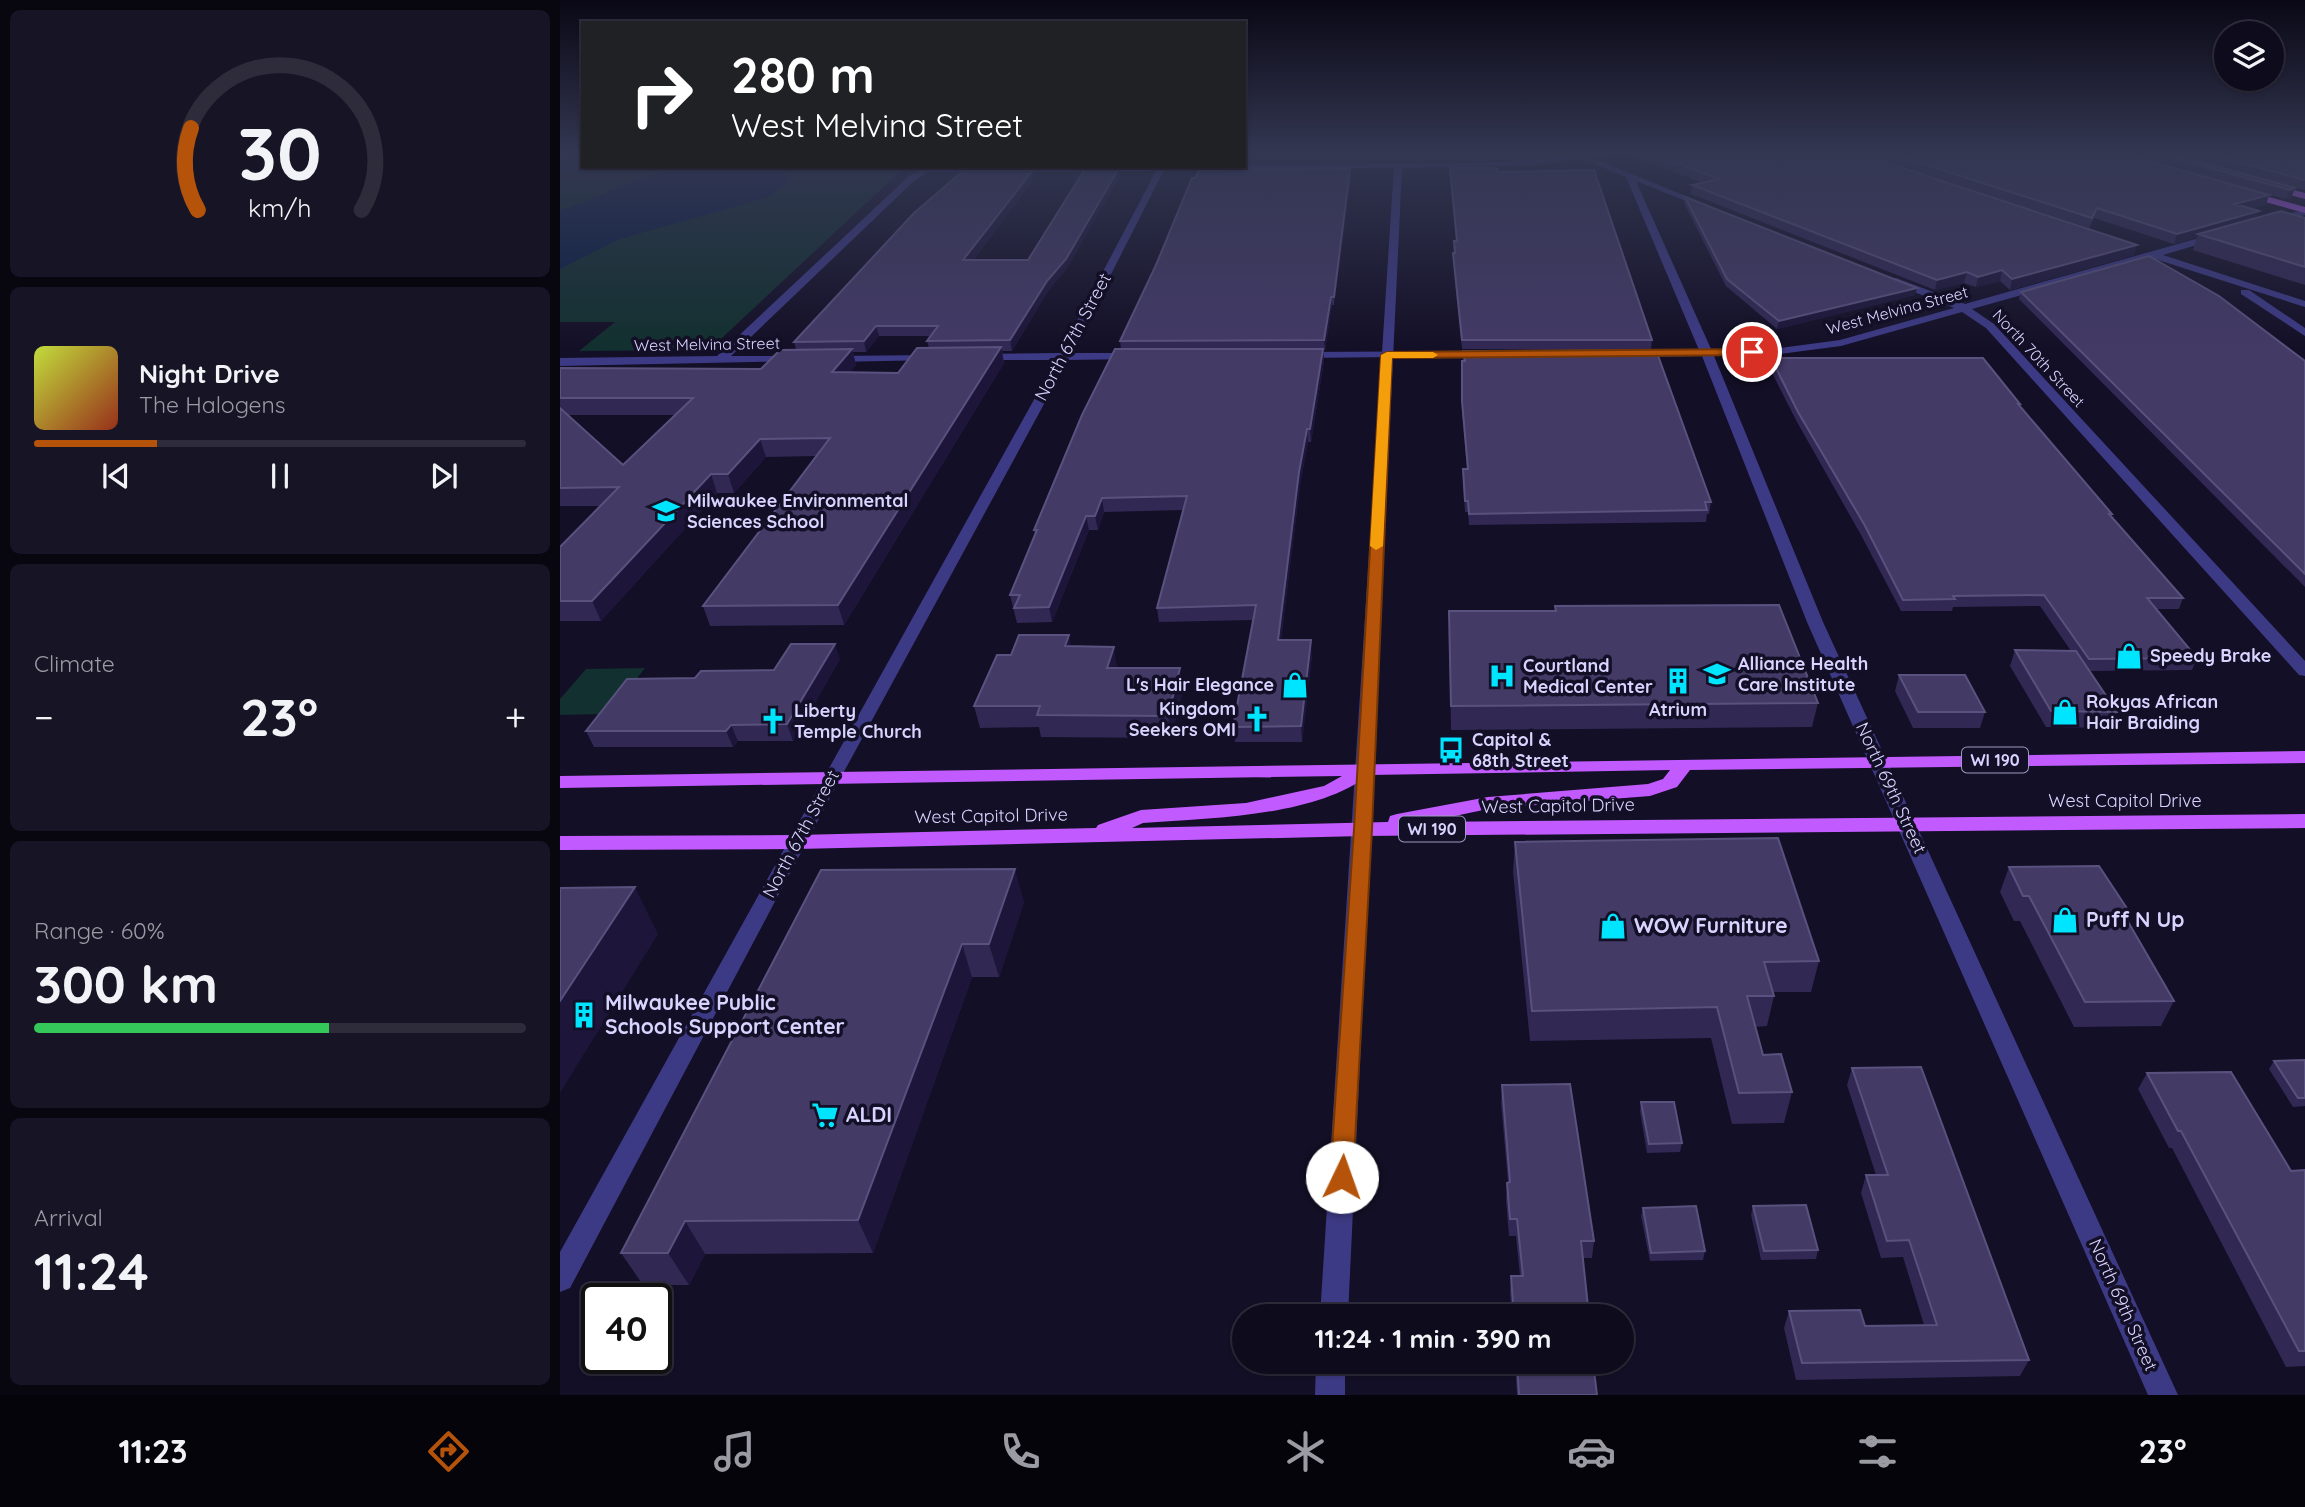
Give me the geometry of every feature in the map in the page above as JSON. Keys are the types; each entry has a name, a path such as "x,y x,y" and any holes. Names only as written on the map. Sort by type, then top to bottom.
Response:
{"main road":[{"name":"WI 190","path":"560,782 1878,761 2305,757"},
{"path":"1363,829 1488,803 1650,790 1670,783 1685,764"},
{"path":"1090,835 1141,817 1246,809 1330,791 1365,770"},
{"name":"West Capitol Drive","path":"560,844 797,842 1363,829 2305,821"}],"street":[{"path":"720,360 870,218"},
{"name":"North 67th Street","path":"560,1279 1064,356 1136,218"},
{"path":"1335,1304 1395,218"},
{"name":"North 69th Street","path":"1648,218 1707,354 1815,622 2163,1395"},
{"path":"2259,225 2282,218"},
{"name":"West Melvina Street","path":"1627,354 1773,352 1841,343 2234,232"},
{"path":"2136,249 2305,304"},
{"name":"North 70th Street","path":"1883,276 1964,308 1990,326 2305,671"},
{"path":"2224,278 2305,333"},
{"path":"1284,355 1502,354"},
{"path":"972,357 1141,356"},
{"path":"826,359 946,357"},
{"name":"West Melvina Street","path":"560,362 813,359"},
{"path":"1329,1395 1330,1374"}],"green space":[{"path":"560,218 850,218 709,350 579,351 615,322 560,322"},
{"path":"645,668 609,714 560,715 560,699 586,669"}],"water":[{"path":"560,218 694,218 620,239 560,269"}],"building":[{"path":"909,218 996,218 963,260 1028,260 1054,218 1090,218 1066,259 1047,281 1010,340 927,341 938,326 876,326 864,341 794,342"},
{"path":"1175,218 1344,218 1334,297 1331,297 1324,340 1120,341"},
{"path":"1455,218 1610,218 1652,340 1462,340 1453,253 1454,241 1457,241"},
{"path":"1696,218 1739,218 1917,288 1779,321 1727,279"},
{"path":"1777,218 2055,218 2137,245 2012,279 2002,270 1978,277 1967,272 1937,280"},
{"path":"2128,218 2234,218 2177,234"},
{"path":"2255,218 2305,218 2305,267 2198,234"},
{"path":"2149,256 2219,296 2305,361 2305,574 2021,292"},
{"path":"1001,347 838,605 703,606 830,438 760,439 728,474 711,474 592,601 560,601 560,547 619,487 560,488 560,408 623,465 693,398 560,398 560,368 761,369 780,350 852,349 832,372 898,373 917,348"},
{"path":"1115,349 1323,349 1310,429 1307,429 1299,472 1278,640 1311,640 1301,726 1233,727 1256,605 1157,608 1187,496 1102,498 1095,516 1086,516 1049,607 1014,608 1020,595 1010,595 1037,530 1034,530 1082,415"},
{"path":"1656,350 1711,502 1705,502 1707,510 1469,514 1468,501 1465,501 1463,469 1468,469 1462,401 1462,361 1465,361 1463,351"},
{"path":"1771,358 1983,358 2018,404 2112,514 2109,514 2183,598 2147,598 2197,658 2089,659 2044,595 1953,596 1955,599 1903,600 1864,524 1798,412"},
{"path":"1779,605 1818,703 1451,706 1449,611 1556,611 1555,606"},
{"path":"1019,635 1069,635 1065,646 1114,647 1107,668 1180,668 1168,716 1037,715 1040,706 974,706 997,655 1011,655"},
{"path":"791,644 835,644 787,724 731,725 726,731 586,731 627,679 695,678 701,671 774,670"},
{"path":"2015,650 2076,651 2117,712 2051,711"},
{"path":"1899,675 1965,675 1985,712 1918,712"},
{"path":"1778,838 1819,961 1764,962 1774,996 1747,996 1763,1055 1781,1054 1792,1092 1739,1093 1717,1007 1532,1011 1515,842"},
{"path":"2099,866 2130,913 2123,913 2174,1001 2085,1002 2029,896 2023,896 2009,867"},
{"name":"ALDI","path":"1015,869 989,944 962,944 858,1220 685,1221 668,1253 621,1253 821,870"},
{"path":"635,887 560,1001 560,888"},
{"path":"2305,1060 2305,1098 2298,1098 2274,1061"},
{"path":"1921,1067 2029,1360 1802,1363 1789,1311 1860,1310 1865,1326 1937,1325 1909,1240 1887,1241 1866,1175 1888,1175 1852,1068"},
{"path":"2231,1072 2291,1171 2305,1170 2305,1351 2299,1351 2147,1073"},
{"path":"1570,1084 1594,1241 1581,1241 1588,1304 1513,1304 1511,1276 1523,1276 1517,1219 1510,1219 1507,1183 1510,1182 1502,1085"},
{"path":"1641,1102 1674,1102 1682,1143 1649,1144"},
{"path":"1806,1205 1818,1250 1764,1251 1753,1206"},
{"path":"1696,1206 1705,1251 1651,1253 1643,1208"},
{"path":"1518,1374 1594,1374 1597,1395 1519,1395"}],"slow traffic":[{"path":"1376,546 1387,355 1433,355"}],"place":[{"name":"Milwaukee Environmental Sciences School","path":"666,511"},
{"name":"Speedy Brake","path":"2129,656"},
{"name":"Alliance Health Care Institute","path":"1717,674"},
{"name":"Courtland Medical Center","path":"1502,676"},
{"name":"Atrium","path":"1678,681"},
{"name":"L's Hair Elegance","path":"1295,685"},
{"name":"Rokyas African Hair Braiding","path":"2065,712"},
{"name":"Kingdom Seekers OMI","path":"1257,719"},
{"name":"Liberty Temple Church","path":"773,721"},
{"name":"Capitol & 68th Street","path":"1451,750"},
{"name":"Puff N Up","path":"2065,920"},
{"name":"WOW Furniture","path":"1613,926"},
{"name":"Milwaukee Public Schools Support Center","path":"584,1015"},
{"name":"ALDI","path":"825,1115"}],"route":[{"path":"1342,1177 1387,355 1752,352"}]}
